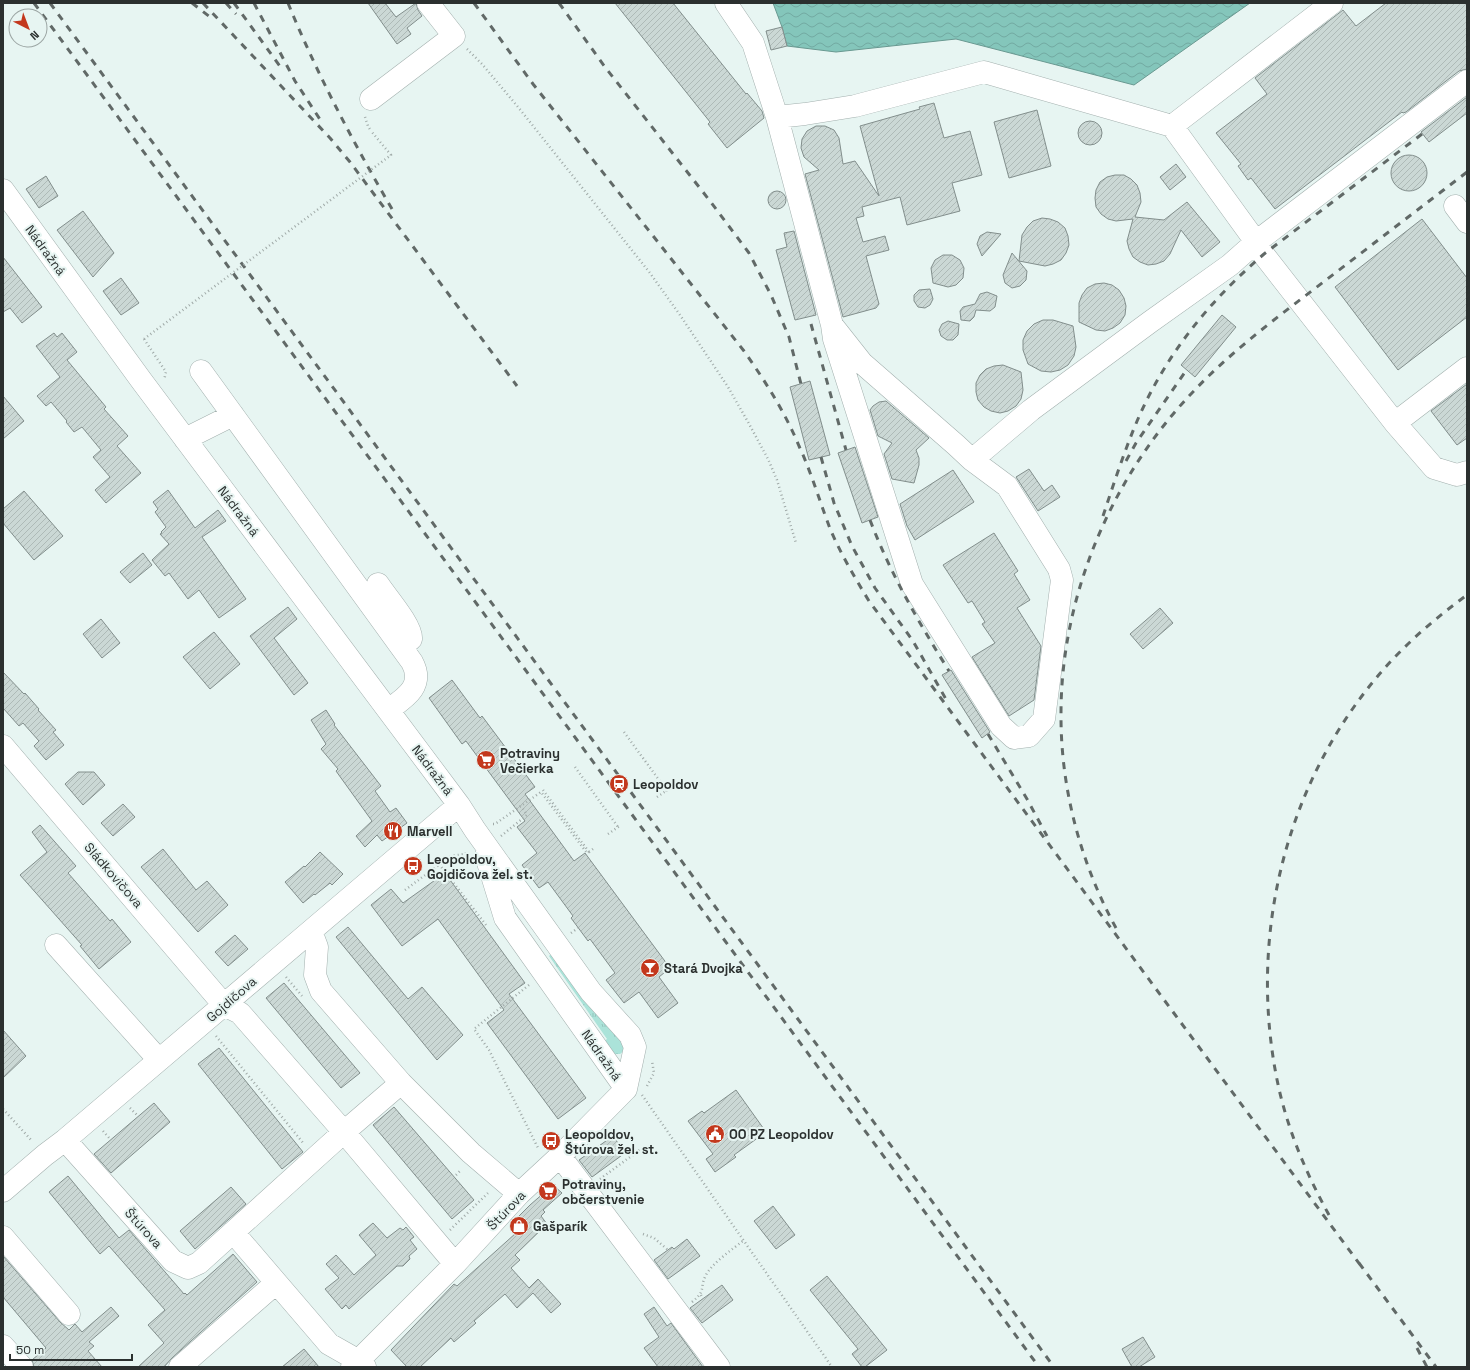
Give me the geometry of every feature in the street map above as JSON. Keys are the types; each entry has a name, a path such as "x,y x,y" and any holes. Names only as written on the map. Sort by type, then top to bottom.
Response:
{"street":[{"path":"371,99 454,36 428,3"},
{"path":"726,3 753,43 777,117 832,325 834,339 912,584 1001,726 1014,738 1029,736 1044,719 1062,580 1059,569 1007,486 972,460 956,444 862,363 832,325"},
{"path":"1172,126 1332,3"},
{"path":"777,117 855,106 984,72 1172,126 1256,242 1260,250 1395,423 1434,468 1457,475 1467,472"},
{"path":"972,460 1031,410 1230,265 1256,242 1467,81"},
{"name":"Nádražná","path":"3,190 141,380 459,805 591,992 630,1035 635,1047 626,1090"},
{"path":"1395,423 1467,368"},
{"path":"201,371 412,662 417,676 415,686 409,694 388,710"},
{"path":"185,439 233,414"},
{"path":"378,584 412,634 411,639 401,647"},
{"name":"Sládkovičova","path":"6,755 224,1005"},
{"name":"Gojdičova","path":"3,1191 459,805"},
{"name":"Nádražná","path":"479,835 505,918 626,1090"},
{"path":"311,930 317,947 315,974 321,991 401,1083 471,1153 519,1194"},
{"path":"56,945 159,1060"},
{"path":"224,1005 240,1013 344,1132 455,1264"},
{"name":"Štúrova","path":"65,1140 173,1261 188,1268 199,1264 344,1132 401,1083"},
{"name":"Štúrova","path":"233,1232 329,1344 358,1365 455,1264 519,1194 560,1156 626,1090"},
{"path":"560,1156 719,1367"},
{"path":"3,1237 69,1314"},
{"path":"180,1367 276,1283"},
{"path":"3,1346 22,1367"}],"path":[{"path":"454,36 482,64 518,107 650,273 680,315 728,387 768,459 777,480 796,543"},
{"path":"166,372 144,339 391,155 371,131"},
{"path":"624,732 668,790 657,798"},
{"path":"575,767 620,826 608,834"},
{"path":"543,790 589,852"},
{"path":"404,890 451,856 465,854 479,835 541,792 587,853 589,852"},
{"path":"479,835 500,836 527,815 521,806"},
{"path":"589,852 593,849"},
{"path":"439,864 489,928"},
{"path":"530,984 474,1029 489,1050 540,1150"},
{"path":"298,1000 302,996"},
{"path":"215,1034 315,1158"},
{"path":"626,1090 642,1095 832,1367"},
{"path":"129,1107 138,1116"},
{"path":"3,1109 45,1155"},
{"path":"102,1130 111,1140"},
{"path":"586,1190 610,1169 641,1150"},
{"path":"456,1175 462,1169"},
{"path":"703,1299 701,1295 706,1274 715,1264 744,1240"},
{"path":"678,1312 701,1295"}],"green space":[{"path":"554,952 623,1034 624,1051 620,1054 613,1054 604,1041 607,1039 549,956"}],"water":[{"path":"773,3 1250,3 1134,85 956,39 836,52 787,46"}],"building":[{"path":"368,3 385,3 396,17 416,3 422,16 407,28 411,34 397,44"},
{"path":"615,3 673,3 746,94 747,93 762,111 764,118 727,148 708,124 710,122"},
{"path":"1386,3 1467,3 1467,69 1459,71 1406,112 1402,112 1275,209 1251,178 1248,180 1238,166 1241,164 1216,133 1267,94 1255,78 1343,10 1356,26"},
{"path":"782,27 787,46 771,50 766,31"},
{"path":"1467,97 1467,113 1429,142 1421,132"},
{"path":"934,103 944,138 970,131 982,175 952,183 960,211 907,225 900,197 862,207 864,216 856,218 863,242 885,236 889,250 866,256 879,304 876,308 843,317 805,174 819,170 804,157 801,148 802,139 807,131 816,126 825,126 834,130 839,138 843,164 855,161 879,196 860,126 920,109 919,107"},
{"path":"1037,110 1051,166 1009,178 994,122"},
{"path":"1090,121 1099,124 1102,133 1099,142 1090,145 1081,142 1078,133 1081,124"},
{"path":"1413,155 1422,160 1426,166 1426,180 1422,186 1413,191 1405,191 1396,186 1392,180 1391,169 1396,160 1402,156"},
{"path":"1176,164 1186,177 1170,190 1160,177"},
{"path":"1124,175 1137,185 1141,202 1135,217 1164,220 1187,202 1220,242 1202,257 1181,230 1170,254 1164,261 1148,265 1140,262 1133,257 1127,241 1133,219 1116,221 1108,219 1101,214 1096,207 1096,190 1100,182 1107,177"},
{"path":"46,176 58,196 39,208 26,189"},
{"path":"777,191 783,194 786,200 783,206 777,209 771,206 768,200 771,194"},
{"path":"83,211 114,253 93,277 57,230"},
{"path":"1042,218 1058,222 1065,228 1069,245 1066,253 1061,260 1045,266 1019,261 1022,235 1033,221"},
{"path":"1422,219 1467,278 1467,317 1398,370 1335,287"},
{"path":"794,231 816,315 795,320 776,250 787,247 784,233"},
{"path":"987,232 1001,234 982,256 977,244 980,236"},
{"path":"1012,253 1027,271 1026,280 1020,286 1012,288 1005,283 1003,275"},
{"path":"943,255 952,255 960,260 964,268 963,278 956,285 948,287 933,283 931,268 935,260"},
{"path":"3,257 42,307 22,323 10,308 3,312"},
{"path":"121,278 139,303 121,315 103,291"},
{"path":"1104,283 1112,285 1119,290 1124,298 1126,306 1125,315 1120,323 1105,331 1096,330 1079,322 1079,303 1082,295 1087,288 1095,284"},
{"path":"930,289 933,299 930,305 925,308 918,307 914,301 914,295 919,290"},
{"path":"987,292 997,296 995,307 990,311 976,310 974,317 970,321 961,320 960,311 963,307 975,304 980,294"},
{"path":"1222,315 1236,327 1195,377 1181,365"},
{"path":"1043,320 1053,320 1073,326 1076,347 1074,356 1068,365 1060,370 1051,372 1041,371 1028,364 1023,350 1023,340 1027,331 1034,324"},
{"path":"948,321 959,324 958,335 953,340 947,340 941,336 939,330 942,324"},
{"path":"54,333 57,337 62,333 77,352 67,360 106,407 104,409 128,436 117,446 141,473 106,503 95,490 110,477 93,457 101,450 82,427 74,432 51,402 46,406 37,396 60,377 36,346"},
{"path":"1003,365 1021,372 1023,390 1021,399 1016,406 1008,411 1000,413 991,411 984,407 978,400 976,383 980,375 986,369"},
{"path":"810,381 830,455 809,460 790,387"},
{"path":"1467,384 1467,438 1457,445 1431,411"},
{"path":"3,396 24,421 3,439"},
{"path":"886,401 929,438 916,450 919,458 919,465 914,483 892,479 884,454 892,443 878,436 870,410 879,402"},
{"path":"855,447 878,517 862,523 838,453"},
{"path":"1029,469 1044,491 1052,485 1060,497 1038,511 1016,477"},
{"path":"953,470 974,502 915,540 907,526 900,504"},
{"path":"168,490 195,528 218,510 226,521 202,537 246,599 219,618 199,590 188,599 169,573 165,576 152,560 169,544 160,534 166,527 155,512 158,509 153,502"},
{"path":"24,491 63,536 34,560 3,523 3,509"},
{"path":"994,533 1018,571 1014,574 1030,600 1017,608 1041,646 1034,700 1009,716 972,657 995,643 982,624 985,622 972,601 968,603 943,565"},
{"path":"143,553 152,565 130,583 120,572"},
{"path":"288,607 297,619 274,638 308,683 294,695 250,636"},
{"path":"1160,608 1173,623 1143,649 1130,634"},
{"path":"101,619 120,643 102,658 83,634"},
{"path":"214,632 240,664 210,689 183,657"},
{"path":"951,670 990,732 982,738 942,675"},
{"path":"3,672 39,709 38,710 56,730 53,732 64,745 46,760 34,746 39,741 23,723 19,726 3,708"},
{"path":"452,680 480,718 482,716 535,787 525,794 574,861 585,853 670,968 659,977 678,1003 658,1018 639,992 624,1003 606,980 615,973 590,939 588,941 571,918 573,916 548,882 539,888 522,865 537,853 517,827 525,821 466,741 462,744 429,698"},
{"path":"326,710 335,724 334,725 381,786 375,791 390,812 396,808 407,823 382,841 377,835 365,847 356,836 372,821 336,771 338,769 321,749 326,744 311,720"},
{"path":"78,772 94,772 105,785 83,805 65,784"},
{"path":"123,804 135,817 113,836 101,823"},
{"path":"40,825 76,866 68,873 110,921 112,919 131,942 99,969 80,946 82,945 20,875 47,852 32,832"},
{"path":"163,849 196,890 207,881 228,905 198,932 141,867"},
{"path":"320,852 343,874 332,885 330,883 303,903 285,882 304,866 305,867"},
{"path":"445,873 525,983 509,994 586,1098 558,1119 487,1023 504,1010 438,919 402,946 371,905 391,889 403,903"},
{"path":"348,927 408,999 422,987 463,1035 437,1060 336,937"},
{"path":"235,935 248,949 228,966 215,952"},
{"path":"284,983 360,1073 341,1088 266,998"},
{"path":"3,1030 26,1056 3,1078"},
{"path":"219,1048 303,1152 282,1169 198,1064"},
{"path":"736,1090 766,1132 734,1155 736,1157 715,1172 706,1159 713,1154 688,1121 702,1111 704,1113"},
{"path":"154,1103 170,1122 111,1173 94,1154"},
{"path":"394,1107 474,1200 452,1219 373,1125"},
{"path":"613,1136 625,1153 592,1177 579,1160"},
{"path":"68,1176 119,1238 129,1230 184,1294 185,1293 187,1295 233,1254 257,1282 172,1358 164,1367 138,1367 164,1343 148,1325 165,1310 109,1246 100,1254 49,1192"},
{"path":"553,1185 562,1193 543,1210 545,1212 541,1216 547,1224 515,1255 520,1260 511,1268 529,1288 538,1279 561,1304 551,1313 533,1293 517,1308 505,1294 474,1321 476,1323 454,1342 451,1338 420,1367 407,1367 391,1350 454,1284 457,1286 516,1233 509,1226"},
{"path":"231,1187 246,1204 195,1249 180,1231"},
{"path":"773,1206 795,1235 776,1249 754,1221"},
{"path":"373,1223 387,1238 400,1228 403,1230 406,1227 414,1237 410,1240 417,1249 409,1256 410,1259 403,1266 397,1266 349,1309 346,1305 342,1309 325,1289 339,1278 326,1264 336,1255 354,1275 376,1255 359,1235"},
{"path":"687,1239 700,1256 668,1279 654,1260 672,1247 674,1249"},
{"path":"3,1256 60,1322 69,1330 75,1324 82,1332 111,1307 119,1316 89,1342 94,1346 88,1351 102,1367 34,1367 32,1360 46,1348 3,1297"},
{"path":"827,1276 887,1350 865,1367 862,1367 852,1354 858,1349 810,1290"},
{"path":"722,1285 733,1300 702,1323 690,1308"},
{"path":"654,1307 667,1326 671,1323 703,1367 658,1367 644,1348 659,1337 644,1314"},
{"path":"1143,1337 1155,1357 1139,1367 1132,1367 1122,1349"},
{"path":"304,1349 319,1367 282,1367"}],"railway":[{"path":"34,3 1039,1367"},
{"path":"50,3 1054,1367"},
{"path":"192,3 210,17"},
{"path":"203,3 330,138 350,162 517,386"},
{"path":"226,3 236,14"},
{"path":"234,3 282,69"},
{"path":"254,3 295,81 323,124"},
{"path":"288,3 336,108 392,209"},
{"path":"474,3 533,84 744,351 781,409 808,467 831,531 849,567 869,601 1361,1266"},
{"path":"559,3 605,67 749,253 771,295 789,337 801,384"},
{"path":"1103,516 1126,448 1146,401 1173,354 1189,332 1224,292 1264,254 1422,134"},
{"path":"1116,928 1093,878 1075,826 1065,772 1061,717 1063,673 1069,629 1080,586 1095,544 1114,503 1136,465 1161,428 1206,379 1273,321 1467,172"},
{"path":"811,324 846,450"},
{"path":"1126,461 1136,443 1185,372"},
{"path":"821,457 834,503 852,546 875,588 913,641 947,701"},
{"path":"870,520 896,579 949,671"},
{"path":"1329,1215 1313,1185 1293,1138 1279,1089 1270,1035 1267,980 1271,925 1280,871 1296,819 1317,769 1344,721 1377,677 1397,654 1431,623 1467,595"},
{"path":"988,734 1027,799 1047,836"},
{"path":"1359,1263 1436,1367"},
{"path":"1417,1348 1427,1367"}],"place":[{"name":"Potraviny Večierka","path":"486,760"},
{"name":"Leopoldov","path":"619,784"},
{"name":"Marvell","path":"393,831"},
{"name":"Leopoldov, Gojdičova žel. st.","path":"413,866"},
{"name":"Stará Dvojka","path":"650,968"},
{"name":"OO PZ Leopoldov","path":"715,1134"},
{"name":"Leopoldov, Štúrova žel. st.","path":"551,1141"},
{"name":"Potraviny, občerstvenie","path":"548,1191"},
{"name":"Gašparík","path":"519,1226"}]}
